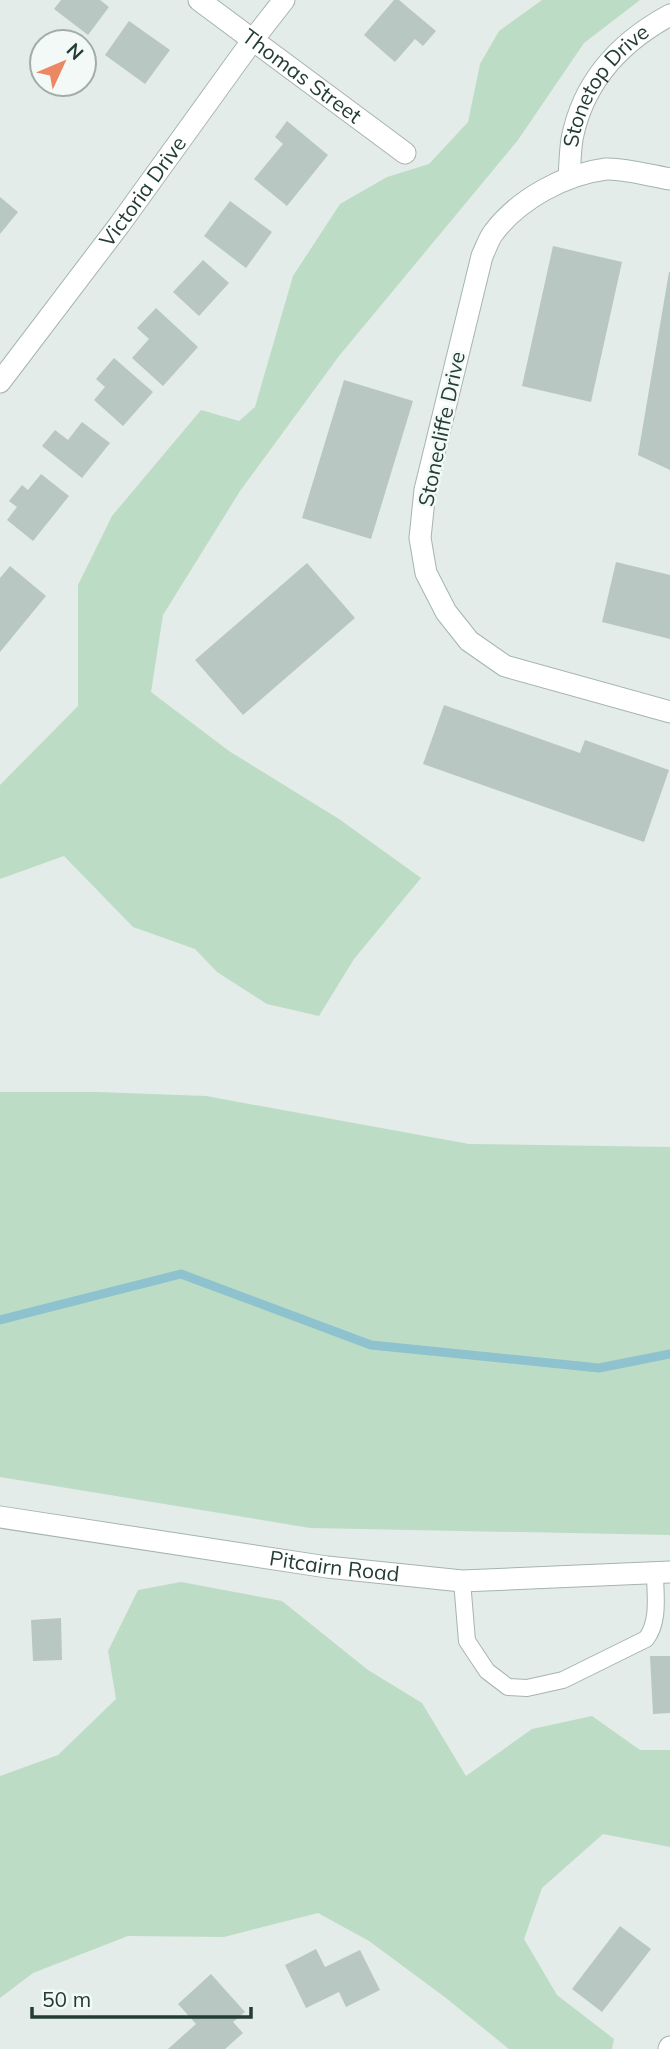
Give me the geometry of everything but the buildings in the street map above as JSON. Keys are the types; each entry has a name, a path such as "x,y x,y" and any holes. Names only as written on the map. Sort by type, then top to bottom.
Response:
{"street":[{"name":"Thomas Street","path":"199,0 405,153"},
{"name":"Victoria Drive","path":"0,382 120,225 284,0"},
{"name":"Stonetop Drive","path":"569,177 572,140 590,90 607,65 625,46 646,28 670,15"},
{"name":"Stonecliffe Drive","path":"670,179 608,169 569,177 536,195 513,212 493,233 482,256 425,490 420,538 426,573 446,612 469,641 505,666 670,712"},
{"name":"Pitcairn Road","path":"2,1520 327,1567 462,1581 662,1572"}],"lane":[{"path":"462,1581 467,1641 487,1671 508,1687 527,1688 563,1680 646,1639 654,1622 662,1572"}],"green space":[{"path":"542,0 640,0 584,43 518,140 339,356 240,491 163,615 151,692 229,751 339,819 421,878 354,959 319,1016 267,1004 217,972 195,949 133,927 64,856 0,879 0,785 78,706 78,585 112,516 201,410 239,421 255,407 293,276 340,204 387,177 429,164 468,122 480,64 499,31"},
{"path":"0,1092 206,1096 469,1144 670,1147 670,1535 310,1528 0,1477"},
{"path":"181,1582 282,1601 368,1670 422,1703 466,1776 532,1729 592,1716 640,1750 670,1750 670,1847 603,1834 542,1888 524,1939 557,1995 614,2039 612,2049 509,2049 369,1941 318,1913 224,1937 128,1936 33,1973 0,1998 0,1776 58,1755 116,1699 108,1651 138,1590"}],"waterway":[{"path":"0,1320 181,1274 371,1345 599,1368 670,1354"}]}
